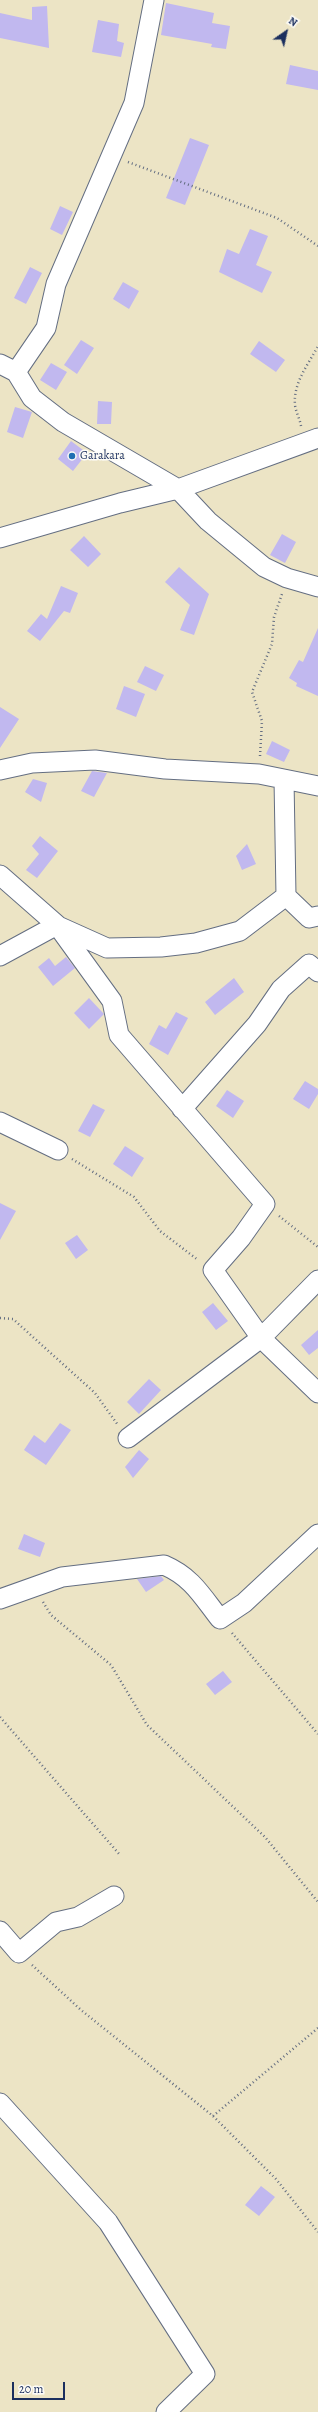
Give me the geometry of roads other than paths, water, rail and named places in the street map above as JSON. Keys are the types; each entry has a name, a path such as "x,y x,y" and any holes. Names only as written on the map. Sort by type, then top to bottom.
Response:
{"street":[{"path":"154,0 134,103 56,284 46,328 8,368 32,398 63,422 178,489 208,520 238,547 264,567 287,578 318,587"},
{"path":"0,538 120,503 178,489 310,441"},
{"path":"0,770 32,763 95,760 165,769 259,774 318,786"},
{"path":"284,779 286,896 309,918 318,916"},
{"path":"0,875 57,925 112,1001 119,1035 265,1204 241,1238 213,1270 261,1338 318,1393"},
{"path":"57,925 107,948 161,947 196,943 240,931 286,896"},
{"path":"0,956 57,925"},
{"path":"182,1109 258,1024 281,988 309,964 318,972"},
{"path":"0,1122 58,1150"},
{"path":"128,1438 261,1338 318,1280"},
{"path":"0,1598 62,1577 164,1565 180,1572 189,1579 220,1619 244,1603 318,1534"},
{"path":"0,1931 19,1953 56,1922 78,1917 114,1896"},
{"path":"0,2104 108,2222 205,2374 166,2412"}],"place":[{"name":"Garakara","path":"72,456"}]}
